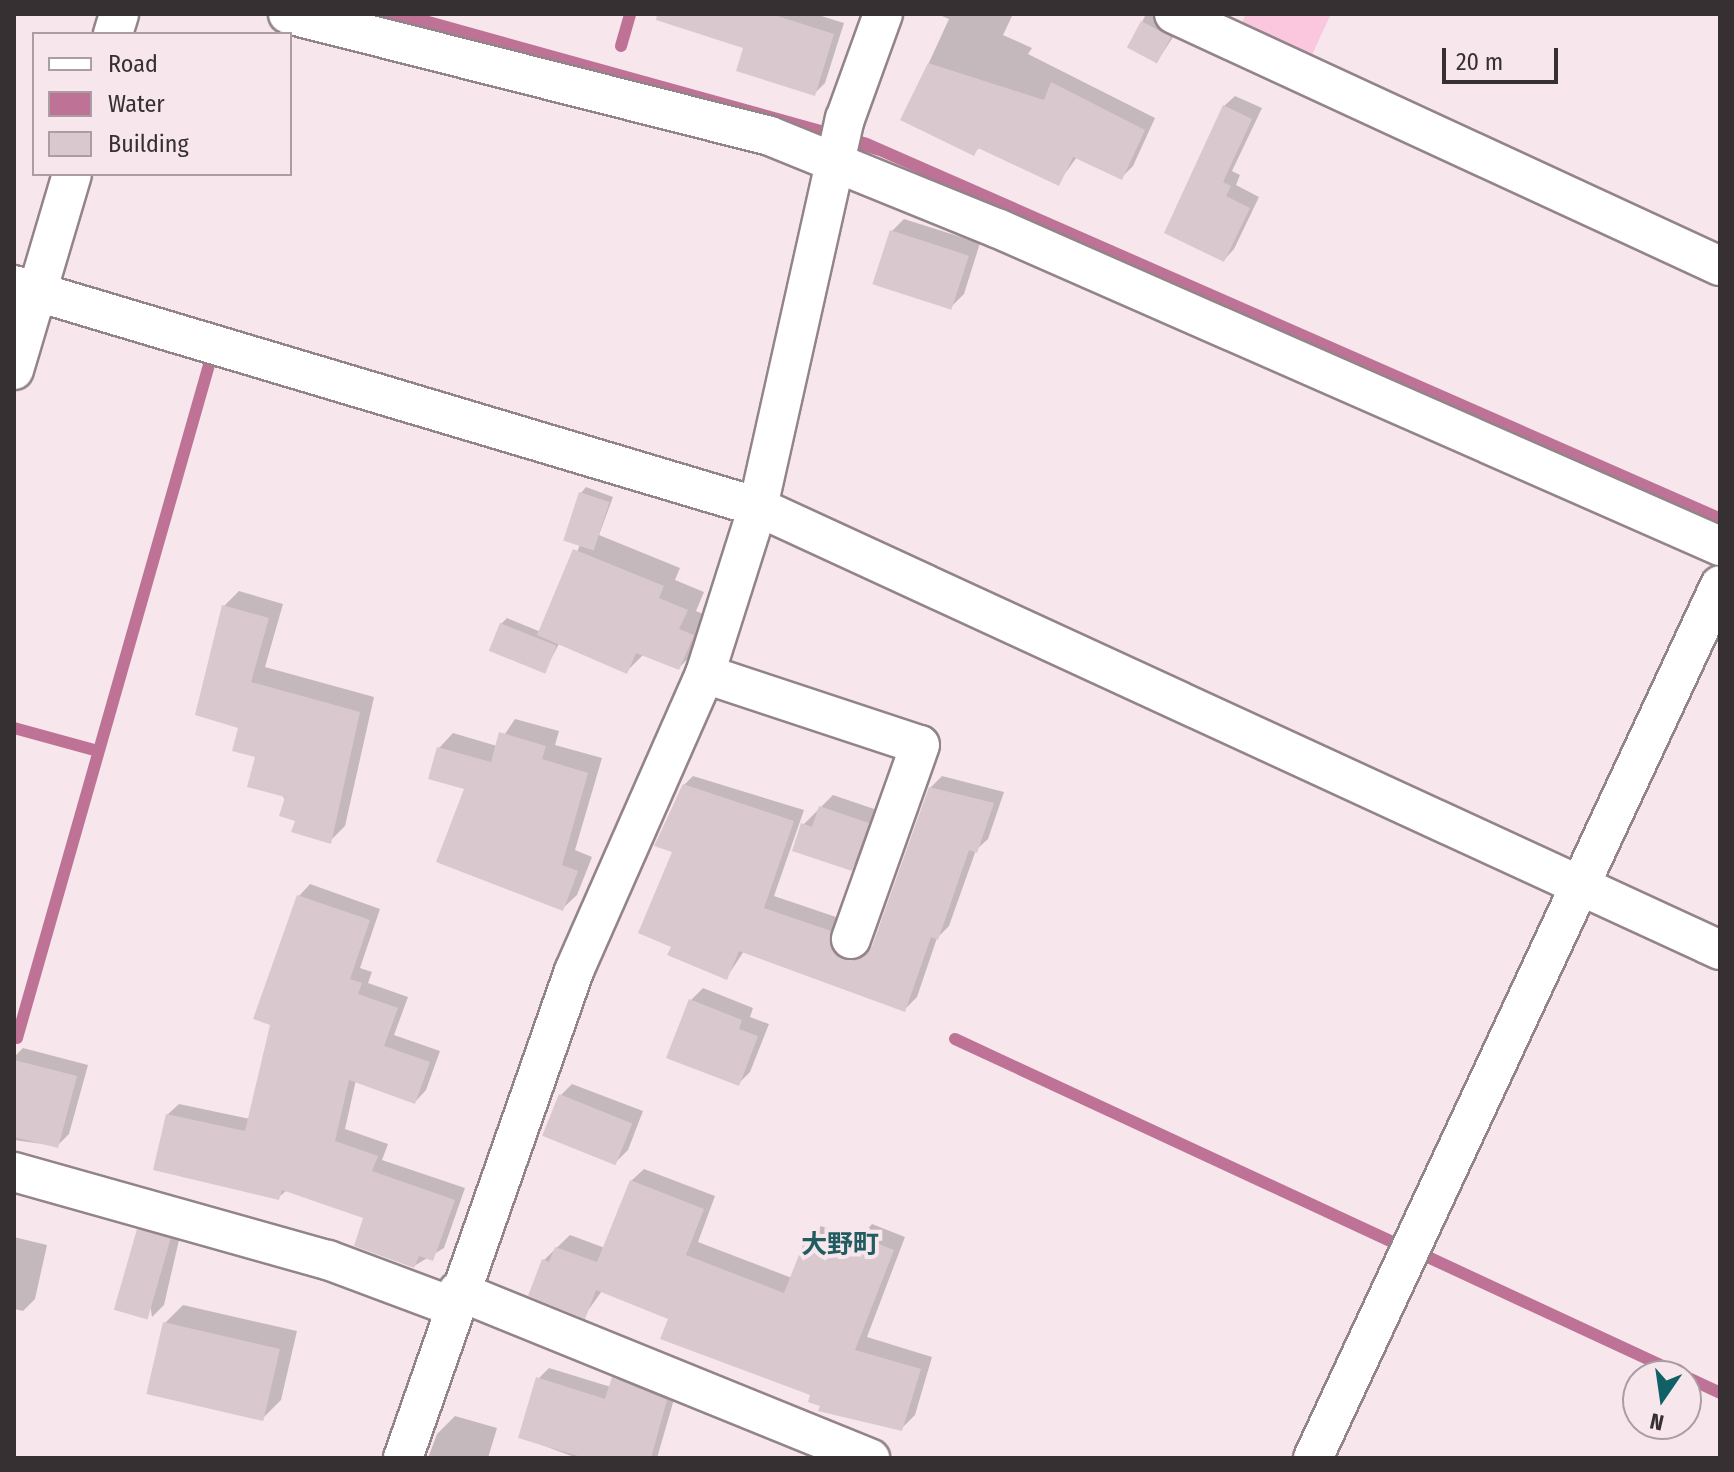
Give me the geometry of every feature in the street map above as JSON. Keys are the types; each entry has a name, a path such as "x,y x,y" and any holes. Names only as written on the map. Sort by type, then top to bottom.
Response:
{"street":[{"path":"288,14 770,136 839,148 1011,234 1720,546"},
{"path":"403,1458 456,1299 574,971 705,674 758,507 839,148 883,14"},
{"path":"1174,14 1720,266"},
{"path":"14,370 26,288 71,176"},
{"path":"26,288 758,507 1720,950"},
{"path":"1313,1458 1583,887 1720,585"},
{"path":"705,674 920,745 851,939"},
{"path":"14,1172 456,1299 870,1458"}],"shaded area":[{"path":"1246,14 1331,14 1310,59 1240,27"}],"water":[{"path":"374,14 422,14 868,138 1720,512 1720,528 879,156 641,85"}],"building":[{"path":"657,14 771,14 834,34 815,96 736,71 743,48 656,20"},
{"path":"1141,21 1171,37 1157,63 1127,47"},
{"path":"928,63 1044,100 1051,82 1145,130 1122,180 1073,157 1059,186 978,148 974,156 900,120"},
{"path":"1223,105 1252,119 1223,182 1231,186 1226,196 1250,208 1224,262 1164,233"},
{"path":"890,230 969,256 951,310 872,284"},
{"path":"579,492 609,502 594,550 563,541"},
{"path":"573,549 664,586 659,598 688,610 679,629 694,635 679,670 636,653 627,674 537,635"},
{"path":"222,605 269,618 251,682 360,712 331,844 291,832 295,821 279,816 285,797 247,787 255,757 232,751 238,728 195,715"},
{"path":"500,623 557,646 545,674 489,651"},
{"path":"499,732 546,746 542,759 588,773 562,865 578,871 563,911 436,862 464,789 428,779 437,747 491,762"},
{"path":"683,784 794,821 764,908 831,931 834,953 854,961 872,946 929,787 994,803 977,853 969,850 938,940 931,937 905,1012 739,951 727,980 667,955 671,947 638,933 672,852 654,846"},
{"path":"819,806 869,823 852,871 792,851 801,823 812,827"},
{"path":"297,895 370,920 350,979 362,983 358,994 398,1008 384,1046 430,1062 415,1104 349,1080 335,1141 378,1156 372,1171 455,1200 433,1261 419,1256 414,1268 354,1246 363,1218 282,1190 279,1200 153,1170 166,1114 245,1131 270,1025 253,1019"},
{"path":"689,999 742,1020 739,1029 758,1036 739,1086 666,1058"},
{"path":"14,1060 77,1076 58,1148 14,1137"},
{"path":"559,1094 632,1124 615,1165 542,1136"},
{"path":"630,1180 704,1209 686,1255 784,1293 806,1237 851,1255 858,1236 894,1250 855,1350 921,1369 902,1431 818,1411 820,1406 808,1402 810,1395 660,1339 668,1319 596,1290 585,1319 528,1296 542,1259 549,1262 555,1247 597,1262"},
{"path":"137,1229 171,1239 147,1319 114,1310"},
{"path":"163,1322 280,1349 263,1421 146,1394"},
{"path":"536,1377 605,1399 612,1377 667,1400 651,1458 585,1458 518,1438"}],"waterway":[{"path":"621,46 630,14"},
{"path":"17,1038 211,358"},
{"path":"14,728 98,751"},
{"path":"955,1039 1397,1244"},
{"path":"1430,1258 1650,1360"},
{"path":"1702,1385 1720,1393"}],"district":[{"name":"大野町","path":"840,1245"}]}
